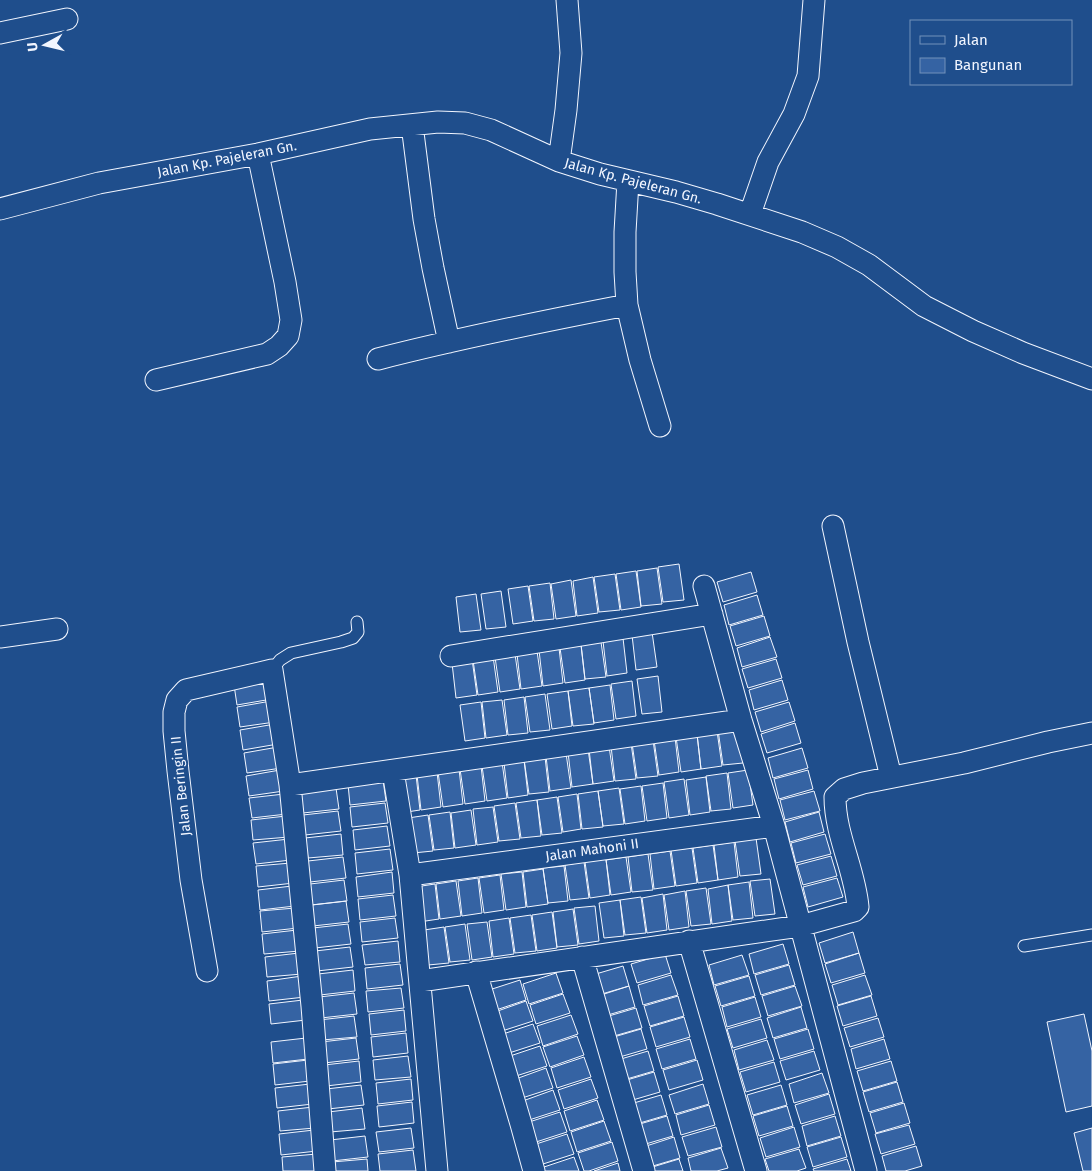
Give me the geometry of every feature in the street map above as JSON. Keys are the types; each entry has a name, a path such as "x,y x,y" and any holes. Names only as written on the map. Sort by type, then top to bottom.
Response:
{"street":[{"path":"559,160 571,53 567,0"},
{"path":"750,214 768,162 794,114 808,76 814,0"},
{"path":"0,33 68,19"},
{"name":"Jalan Kp. Pajeleran Gn.","path":"0,209 98,183 258,154 370,129 438,122 465,123 491,130 559,160 600,174 684,195 750,214 802,232 837,247 869,265 924,306 973,331 1023,353 1092,379"},
{"path":"412,125 427,235 449,342"},
{"path":"156,380 267,354 280,346 288,336 291,320 285,282 258,154"},
{"path":"628,180 625,232 627,305 640,360 660,426"},
{"path":"378,359 545,321 627,305"},
{"path":"833,526 858,642 891,777"},
{"path":"704,586 741,720 774,826 866,1171"},
{"path":"451,656 712,614"},
{"path":"0,637 57,629"},
{"path":"272,670 290,785 312,1006 325,1171"},
{"name":"Jalan Beringin II","path":"207,971 191,880 178,771 174,712 177,700 186,690 272,670"},
{"path":"290,785 741,720"},
{"path":"420,981 800,926 846,914 858,907 835,809 835,797 844,789 863,783 964,763 1092,733"},
{"path":"393,771 410,875 437,1171"},
{"name":"Jalan Mahoni II","path":"410,875 774,826"},
{"path":"689,941 756,1171"},
{"path":"582,957 644,1171"},
{"path":"476,972 534,1171"}],"lane":[{"path":"272,670 280,660 291,653 353,638 358,632 358,622"},
{"path":"1024,946 1092,935"}],"building":[{"path":"679,564 684,600 663,602 658,567"},
{"path":"657,568 662,604 641,606 637,571"},
{"path":"636,571 641,607 621,610 616,574"},
{"path":"751,572 757,592 723,602 717,582"},
{"path":"615,574 620,610 599,612 594,577"},
{"path":"593,577 598,613 577,616 573,581"},
{"path":"571,580 576,616 556,619 551,584"},
{"path":"550,583 554,619 534,621 529,586"},
{"path":"528,586 533,621 513,624 508,589"},
{"path":"501,591 506,627 486,629 481,594"},
{"path":"476,594 481,630 460,632 456,597"},
{"path":"757,595 763,615 729,625 724,605"},
{"path":"764,616 770,636 736,646 730,626"},
{"path":"652,632 657,667 636,670 632,635"},
{"path":"770,637 777,657 742,667 737,648"},
{"path":"623,638 627,673 607,676 603,641"},
{"path":"601,642 606,677 585,679 581,644"},
{"path":"581,645 585,680 565,683 560,648"},
{"path":"559,648 563,683 543,686 539,650"},
{"path":"537,651 542,686 521,689 517,654"},
{"path":"515,654 520,689 500,692 495,657"},
{"path":"493,656 498,692 478,695 473,660"},
{"path":"472,659 477,695 456,698 452,663"},
{"path":"776,659 782,678 748,688 742,669"},
{"path":"658,676 662,712 642,714 637,679"},
{"path":"268,679 272,699 237,705 234,685"},
{"path":"782,680 788,700 754,710 749,690"},
{"path":"632,681 636,716 616,719 611,684"},
{"path":"610,685 614,720 594,723 589,688"},
{"path":"589,688 594,724 573,726 568,691"},
{"path":"568,691 572,726 552,729 547,694"},
{"path":"545,694 550,730 530,732 525,697"},
{"path":"524,697 528,733 508,735 504,700"},
{"path":"502,700 507,735 486,738 482,702"},
{"path":"271,701 275,722 240,727 237,707"},
{"path":"481,702 485,738 465,741 460,705"},
{"path":"789,702 795,721 761,732 755,712"},
{"path":"795,723 801,743 767,753 761,734"},
{"path":"275,724 278,744 243,750 240,730"},
{"path":"739,727 743,763 723,765 718,730"},
{"path":"717,731 722,766 701,769 697,734"},
{"path":"697,734 701,769 681,772 676,737"},
{"path":"675,737 679,772 659,775 654,740"},
{"path":"653,740 658,776 637,778 632,743"},
{"path":"631,743 636,779 615,781 611,746"},
{"path":"609,746 614,781 593,784 589,749"},
{"path":"278,747 282,768 247,773 244,753"},
{"path":"802,748 808,768 773,778 768,758"},
{"path":"588,749 593,784 572,787 568,752"},
{"path":"566,753 571,788 550,791 546,756"},
{"path":"545,757 549,792 529,794 524,759"},
{"path":"524,760 528,795 508,798 504,763"},
{"path":"502,762 507,798 487,801 482,766"},
{"path":"481,766 485,801 465,804 460,769"},
{"path":"459,769 463,804 443,807 438,772"},
{"path":"280,770 284,791 249,796 246,776"},
{"path":"748,770 753,805 733,808 728,773"},
{"path":"808,770 813,789 779,799 774,779"},
{"path":"437,772 441,807 421,810 417,775"},
{"path":"727,773 731,809 711,811 706,776"},
{"path":"416,775 420,810 400,813 395,778"},
{"path":"706,777 710,812 690,815 686,780"},
{"path":"684,779 689,815 669,818 664,782"},
{"path":"383,780 386,801 350,805 348,784"},
{"path":"663,783 667,818 647,821 642,786"},
{"path":"641,786 645,821 625,824 620,789"},
{"path":"336,788 339,809 303,813 301,792"},
{"path":"619,788 624,824 603,826 598,791"},
{"path":"598,791 603,827 582,829 578,794"},
{"path":"814,791 820,811 785,820 780,800"},
{"path":"284,794 287,814 252,818 249,798"},
{"path":"577,794 581,829 563,832 558,797"},
{"path":"557,797 562,833 542,835 537,800"},
{"path":"537,800 541,836 521,838 516,803"},
{"path":"385,803 388,823 352,827 350,807"},
{"path":"515,803 520,839 499,841 494,806"},
{"path":"493,807 498,842 477,845 473,809"},
{"path":"471,810 476,845 455,848 451,813"},
{"path":"338,811 341,831 305,835 303,815"},
{"path":"450,812 454,848 434,850 429,815"},
{"path":"819,812 824,832 790,842 785,822"},
{"path":"428,815 433,851 413,853 408,818"},
{"path":"286,816 289,837 253,840 251,820"},
{"path":"387,826 390,846 355,850 353,830"},
{"path":"341,834 343,855 308,858 305,838"},
{"path":"825,834 831,854 796,863 791,843"},
{"path":"756,838 761,874 740,876 735,841"},
{"path":"289,839 291,860 256,864 253,843"},
{"path":"734,842 738,877 718,880 714,845"},
{"path":"713,845 718,880 698,883 693,848"},
{"path":"692,848 697,883 676,886 671,850"},
{"path":"390,849 393,870 357,874 355,853"},
{"path":"670,851 675,886 654,889 650,854"},
{"path":"648,854 653,890 632,892 628,857"},
{"path":"831,856 837,876 803,885 797,865"},
{"path":"343,857 346,878 310,882 308,861"},
{"path":"626,857 631,892 611,895 606,860"},
{"path":"606,859 610,895 590,898 585,862"},
{"path":"584,862 589,898 570,900 565,865"},
{"path":"291,863 294,883 258,887 256,866"},
{"path":"564,866 568,901 548,903 543,868"},
{"path":"543,869 548,904 527,907 523,872"},
{"path":"392,872 394,893 358,897 356,877"},
{"path":"522,872 526,907 506,910 501,874"},
{"path":"500,875 504,910 484,913 479,878"},
{"path":"478,878 482,913 462,916 458,881"},
{"path":"837,878 843,897 808,907 803,887"},
{"path":"770,879 775,914 755,916 750,881"},
{"path":"344,880 347,901 312,905 310,884"},
{"path":"456,881 461,916 440,919 436,884"},
{"path":"749,882 753,918 733,920 728,885"},
{"path":"435,884 439,919 419,922 415,887"},
{"path":"728,885 732,921 712,924 708,889"},
{"path":"292,886 295,906 260,910 258,890"},
{"path":"706,888 711,924 691,926 686,891"},
{"path":"685,891 689,927 669,930 664,895"},
{"path":"663,894 667,930 647,933 642,898"},
{"path":"393,895 396,916 360,920 358,899"},
{"path":"641,897 646,933 625,935 620,900"},
{"path":"620,900 624,936 604,938 599,903"},
{"path":"346,901 349,922 313,926 311,905"},
{"path":"595,906 599,941 579,944 574,908"},
{"path":"295,908 298,928 262,932 260,911"},
{"path":"573,909 578,945 557,947 553,912"},
{"path":"552,912 557,948 537,951 532,915"},
{"path":"531,915 536,951 515,953 510,918"},
{"path":"395,918 398,938 362,942 360,922"},
{"path":"509,918 514,954 493,957 489,921"},
{"path":"487,922 492,957 472,960 467,924"},
{"path":"348,924 351,944 315,948 313,928"},
{"path":"465,924 470,960 450,962 445,927"},
{"path":"444,927 449,963 428,965 424,930"},
{"path":"297,930 300,951 264,954 262,934"},
{"path":"853,932 859,953 825,963 819,943"},
{"path":"398,941 400,962 365,965 362,945"},
{"path":"783,944 789,964 754,974 749,954"},
{"path":"350,947 353,967 317,971 315,951"},
{"path":"299,953 302,974 267,977 265,957"},
{"path":"859,953 865,973 831,983 825,964"},
{"path":"665,954 671,973 637,983 631,964"},
{"path":"742,955 749,975 714,985 709,965"},
{"path":"400,964 403,985 367,989 365,968"},
{"path":"789,965 795,985 761,995 755,975"},
{"path":"623,966 629,986 595,996 589,976"},
{"path":"353,970 355,991 320,995 318,974"},
{"path":"556,973 563,993 529,1004 523,984"},
{"path":"671,975 678,995 643,1005 638,985"},
{"path":"865,975 872,995 838,1005 832,985"},
{"path":"302,976 305,997 269,1001 267,981"},
{"path":"749,976 755,996 721,1006 715,986"},
{"path":"520,980 526,1000 493,1011 486,991"},
{"path":"629,986 635,1007 601,1017 595,997"},
{"path":"795,986 802,1006 768,1016 762,996"},
{"path":"401,988 404,1008 368,1012 366,991"},
{"path":"354,993 357,1014 321,1018 319,997"},
{"path":"563,994 570,1013 536,1024 530,1005"},
{"path":"678,996 684,1016 650,1026 644,1006"},
{"path":"871,996 877,1016 843,1026 837,1006"},
{"path":"755,997 761,1017 727,1027 722,1007"},
{"path":"303,1000 306,1020 271,1024 269,1004"},
{"path":"526,1001 533,1021 499,1032 492,1013"},
{"path":"801,1007 807,1028 773,1038 767,1018"},
{"path":"636,1008 642,1028 607,1038 602,1018"},
{"path":"404,1010 406,1031 371,1035 369,1014"},
{"path":"1084,1014 1092,1051 1092,1106 1066,1112 1047,1022"},
{"path":"571,1015 578,1034 543,1046 537,1026"},
{"path":"354,1016 357,1037 322,1040 319,1020"},
{"path":"684,1017 690,1037 656,1047 650,1027"},
{"path":"878,1018 884,1037 850,1047 844,1028"},
{"path":"761,1019 767,1038 733,1048 727,1029"},
{"path":"533,1024 540,1043 506,1054 500,1035"},
{"path":"641,1029 647,1049 613,1059 607,1039"},
{"path":"808,1029 814,1049 780,1059 774,1039"},
{"path":"406,1033 408,1053 373,1057 371,1037"},
{"path":"577,1036 584,1055 550,1067 543,1047"},
{"path":"306,1038 308,1059 273,1063 271,1042"},
{"path":"356,1038 359,1059 324,1063 321,1042"},
{"path":"690,1039 696,1059 662,1069 656,1049"},
{"path":"884,1039 890,1059 856,1069 851,1049"},
{"path":"767,1040 774,1060 739,1070 734,1050"},
{"path":"540,1046 547,1066 513,1077 507,1057"},
{"path":"648,1051 654,1071 620,1081 614,1061"},
{"path":"814,1051 820,1070 786,1080 780,1061"},
{"path":"408,1056 411,1077 375,1080 373,1060"},
{"path":"584,1057 591,1077 557,1088 551,1068"},
{"path":"308,1060 310,1081 275,1085 273,1064"},
{"path":"697,1060 703,1080 669,1090 663,1070"},
{"path":"359,1061 361,1082 326,1086 324,1065"},
{"path":"891,1061 897,1081 863,1091 857,1071"},
{"path":"774,1062 780,1082 746,1092 740,1072"},
{"path":"546,1068 553,1088 519,1099 513,1080"},
{"path":"654,1072 660,1092 626,1102 620,1082"},
{"path":"822,1073 829,1093 794,1103 789,1084"},
{"path":"411,1079 413,1100 378,1104 376,1083"},
{"path":"591,1079 598,1098 564,1109 558,1090"},
{"path":"897,1082 903,1102 869,1112 863,1092"},
{"path":"310,1084 313,1104 277,1108 275,1088"},
{"path":"703,1084 709,1104 675,1114 669,1095"},
{"path":"361,1085 364,1105 328,1109 326,1089"},
{"path":"781,1085 787,1105 753,1115 747,1095"},
{"path":"553,1090 560,1110 526,1121 520,1102"},
{"path":"829,1094 835,1114 801,1124 795,1105"},
{"path":"661,1095 667,1115 633,1125 627,1105"},
{"path":"597,1100 604,1120 570,1131 564,1111"},
{"path":"412,1102 414,1123 379,1127 377,1106"},
{"path":"904,1103 910,1123 876,1133 870,1113"},
{"path":"709,1105 715,1125 681,1135 676,1115"},
{"path":"787,1106 793,1126 759,1136 753,1116"},
{"path":"313,1107 315,1128 280,1131 278,1111"},
{"path":"362,1108 365,1129 330,1132 328,1112"},
{"path":"560,1112 567,1132 533,1143 526,1123"},
{"path":"667,1116 673,1136 639,1146 633,1126"},
{"path":"835,1116 841,1136 807,1146 802,1126"},
{"path":"604,1121 611,1141 577,1152 571,1132"},
{"path":"909,1125 915,1144 881,1154 875,1134"},
{"path":"716,1127 722,1147 688,1156 682,1137"},
{"path":"794,1127 800,1147 766,1157 760,1138"},
{"path":"411,1128 414,1148 379,1152 376,1132"},
{"path":"1092,1128 1092,1171 1083,1171 1074,1133"},
{"path":"314,1130 317,1151 281,1155 279,1134"},
{"path":"567,1134 574,1154 540,1165 533,1145"},
{"path":"365,1136 368,1157 332,1161 330,1140"},
{"path":"674,1137 680,1158 646,1168 640,1148"},
{"path":"841,1137 847,1157 813,1167 807,1147"},
{"path":"612,1142 618,1161 584,1171 578,1153"},
{"path":"916,1146 922,1166 905,1171 886,1171 882,1156"},
{"path":"721,1148 728,1168 717,1171 691,1171 688,1158"},
{"path":"799,1149 806,1168 797,1171 769,1171 765,1159"},
{"path":"413,1150 416,1171 380,1171 378,1154"},
{"path":"317,1154 319,1171 283,1171 282,1157"},
{"path":"574,1157 579,1171 542,1171 541,1168"},
{"path":"367,1159 368,1171 333,1171 332,1162"},
{"path":"679,1159 683,1171 646,1171 646,1169"},
{"path":"847,1159 851,1171 814,1171 813,1169"},
{"path":"618,1163 620,1171 594,1171"}]}
